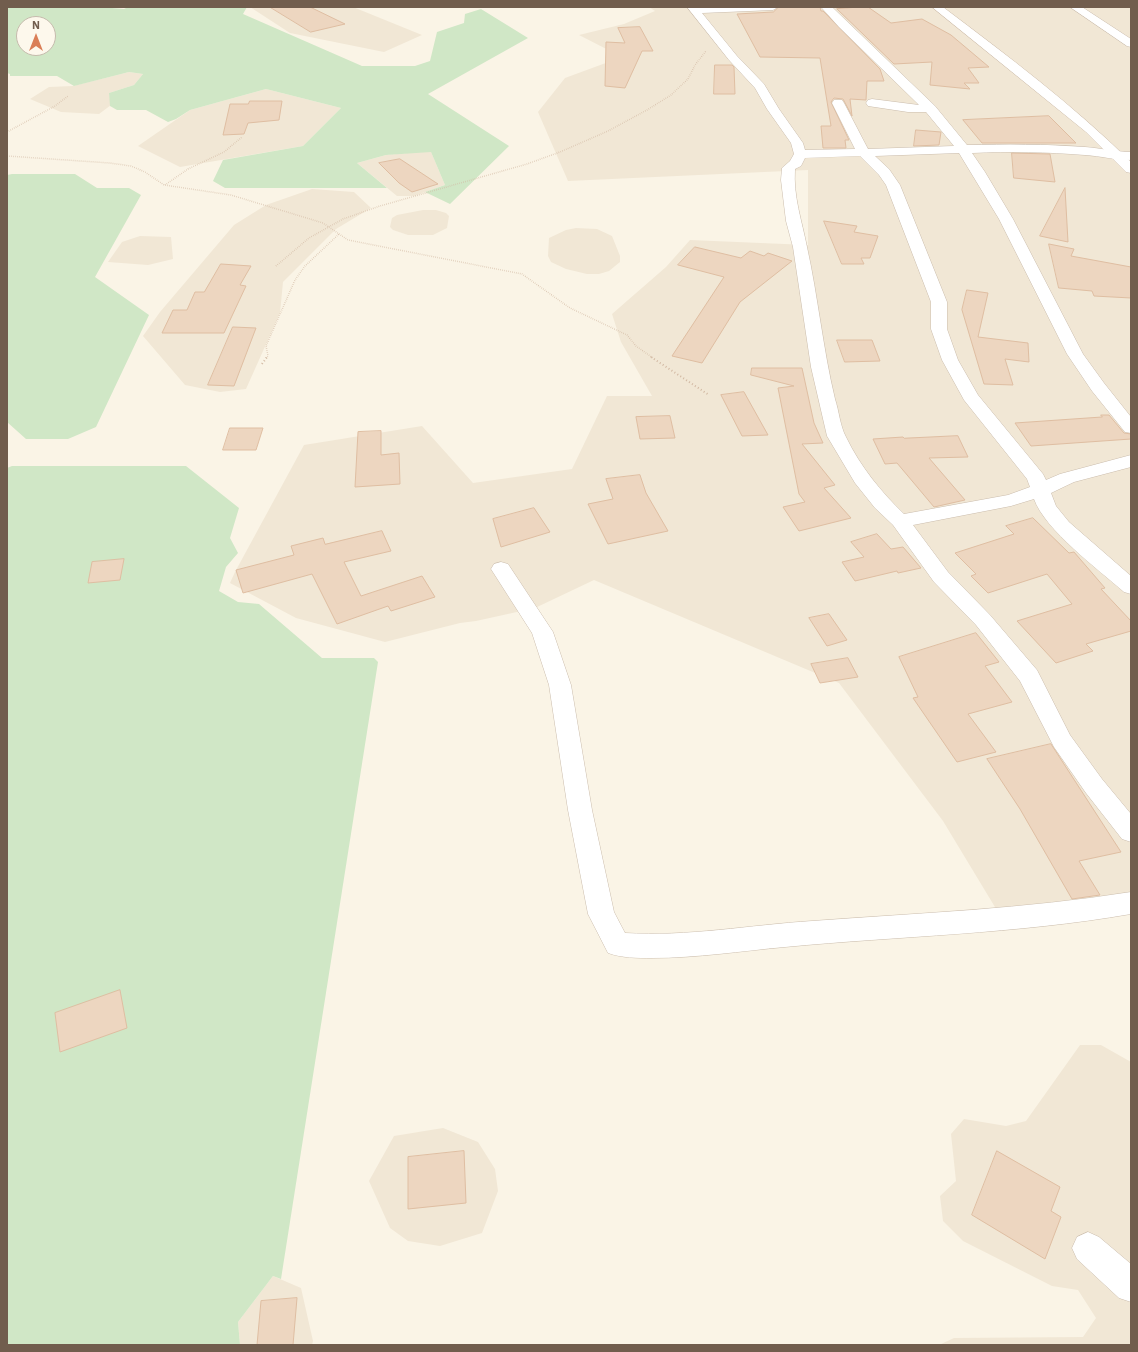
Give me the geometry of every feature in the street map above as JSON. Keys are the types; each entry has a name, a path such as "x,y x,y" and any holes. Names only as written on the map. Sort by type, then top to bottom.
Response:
{"street":[{"path":"693,9 773,7"},
{"path":"826,7 896,78 931,109 962,148 991,192 1069,344 1088,374 1131,428"},
{"path":"937,7 1001,56 1125,156 1131,169"},
{"path":"1075,7 1131,44"},
{"path":"693,9 734,58 760,86 773,109 792,136 800,154"},
{"path":"838,103 864,153 884,172 893,185 939,302 939,329 950,360 970,396 1036,478 1047,508 1062,526 1131,588"},
{"path":"872,103 908,108 931,109"},
{"path":"800,154 1018,147 1087,150 1125,156"},
{"path":"800,154 796,162 789,168 788,180 793,221 800,247 819,368 836,436 862,479 882,504 900,521 941,576 983,620 1029,676 1062,741 1094,786 1131,832"},
{"path":"900,521 1011,500 1041,490 1067,478 1131,461"},
{"path":"501,569 542,632 560,685 580,810 601,914 617,944 639,947 813,932 1004,919 1105,908 1131,903"},
{"path":"1088,1248 1131,1286"}],"path":[{"path":"276,266 290,251 327,225 379,205 549,157 594,138 630,120 674,92 690,77 695,64 719,39"},
{"path":"7,132 55,106 68,96"},
{"path":"164,185 189,169 229,149 242,137"},
{"path":"7,156 110,163 131,166 144,172 164,185 231,195 327,225 348,240 522,274 570,308 627,335 636,346 666,368 709,395"},
{"path":"262,364 268,356 266,346 295,280 305,266 319,251 340,234"}],"shaded area":[{"path":"250,7 353,7 422,35 384,52 290,33"},
{"path":"649,7 1131,7 1131,906 1004,922 943,821 839,683 594,580 535,608 460,623 385,642 296,618 230,583 304,445 422,426 473,483 572,469 607,396 652,396 621,342 612,314 666,267 690,240 808,245 808,170 568,181 538,112 565,78 622,57 579,35 624,24 655,11"},
{"path":"129,72 143,74 134,85 109,93 111,105 99,114 61,112 30,99 49,87 73,86"},
{"path":"266,89 341,108 303,146 180,167 138,146 190,110"},
{"path":"431,152 445,185 414,196 397,196 357,163 386,155"},
{"path":"312,189 354,192 371,208 336,229 283,282 280,313 246,389 220,392 185,385 143,336 160,312 234,225 266,205"},
{"path":"423,210 436,210 446,213 449,216 447,228 433,235 408,235 393,230 390,227 392,218 397,215"},
{"path":"576,228 597,229 612,236 620,256 620,262 609,271 599,274 587,274 566,269 551,262 548,256 549,238 566,230"},
{"path":"140,236 171,237 173,259 148,265 108,262 122,242"},
{"path":"1080,1045 1101,1045 1131,1062 1131,1345 939,1345 954,1338 1083,1337 1096,1318 1078,1290 1052,1286 963,1241 943,1221 940,1196 956,1181 951,1134 964,1119 1006,1126 1026,1121"},
{"path":"443,1128 478,1142 495,1169 498,1191 482,1233 440,1246 408,1241 390,1228 369,1181 394,1136"},
{"path":"273,1276 301,1288 313,1341 312,1345 240,1345 238,1322"}],"green space":[{"path":"7,7 100,7 124,9 128,7 247,7 243,14 362,66 415,66 430,61 437,32 464,23 465,14 481,9 528,38 428,94 509,146 450,204 425,192 445,185 431,152 386,155 357,163 387,188 225,188 213,181 223,160 303,146 341,108 266,89 190,110 168,122 146,110 117,110 110,106 109,93 134,85 143,74 129,72 74,86 57,76 10,76 10,74 7,73"},
{"path":"75,174 97,188 129,188 141,195 95,277 149,315 96,427 68,439 26,439 7,422 7,175"},
{"path":"12,466 186,466 239,508 230,538 238,553 226,567 219,591 238,602 259,604 322,658 374,658 378,662 281,1279 273,1276 238,1322 240,1345 7,1345 7,468"}],"building":[{"path":"270,7 310,7 345,24 311,32"},
{"path":"779,7 820,7 821,11 823,11 880,69 884,81 867,81 866,100 850,99 852,116 843,99 834,98 831,102 849,140 845,140 846,148 823,148 821,126 831,126 820,58 760,57 737,14 773,12"},
{"path":"868,7 891,23 922,19 951,35 989,67 968,68 979,83 964,83 970,89 930,85 932,62 894,64 837,9"},
{"path":"640,27 653,51 642,51 625,88 605,86 606,42 625,43 618,28"},
{"path":"715,65 732,65 734,67 735,94 714,94"},
{"path":"250,101 282,101 279,120 248,123 244,134 223,135 230,104 248,104"},
{"path":"1049,116 1076,143 982,143 963,120"},
{"path":"916,130 941,132 939,145 914,146"},
{"path":"1012,153 1050,154 1055,182 1014,178"},
{"path":"400,159 438,184 412,192 399,183 379,163"},
{"path":"1065,188 1068,242 1040,236"},
{"path":"824,221 857,226 854,232 878,236 870,258 861,258 864,264 842,264"},
{"path":"1049,244 1074,249 1071,256 1131,267 1131,298 1094,296 1092,291 1059,288"},
{"path":"695,247 741,258 750,251 764,256 768,253 792,261 740,302 702,363 672,356 724,277 678,265"},
{"path":"221,264 251,266 240,285 246,286 224,333 162,333 173,310 187,310 195,292 204,292"},
{"path":"967,290 988,293 978,337 1028,343 1029,362 1005,359 1013,385 984,384 962,310"},
{"path":"233,327 256,328 234,386 208,385"},
{"path":"837,340 872,340 880,361 845,362"},
{"path":"752,368 802,368 814,423 823,443 802,444 835,485 824,488 851,518 799,531 783,507 805,502 799,494 778,388 794,386 751,375"},
{"path":"744,392 768,435 742,436 721,395"},
{"path":"1101,415 1109,415 1124,433 1131,434 1131,439 1031,446 1015,423 1102,417"},
{"path":"670,416 675,438 640,439 636,417"},
{"path":"230,428 263,428 256,450 223,450"},
{"path":"381,431 381,455 399,453 400,484 355,487 358,432"},
{"path":"958,436 968,457 929,458 965,500 934,507 897,463 885,464 873,439 903,437"},
{"path":"640,475 646,493 668,531 608,544 588,504 613,499 606,479"},
{"path":"534,508 550,532 501,547 493,519"},
{"path":"1033,518 1069,553 1074,552 1105,588 1101,589 1131,621 1131,631 1086,644 1093,651 1056,663 1017,621 1072,604 1047,574 988,593 971,576 976,574 955,553 1014,534 1006,526"},
{"path":"382,531 391,551 344,562 361,596 422,576 435,597 391,611 388,606 337,624 312,574 243,593 236,570 294,555 291,546 323,538 325,544"},
{"path":"877,534 891,549 903,547 921,568 898,573 897,571 855,581 842,562 864,557 851,542"},
{"path":"124,559 120,580 88,583 92,562"},
{"path":"829,614 847,640 827,646 809,618"},
{"path":"976,633 999,662 985,666 1012,702 968,714 996,752 957,762 913,698 918,697 899,657"},
{"path":"848,658 858,677 820,683 811,664"},
{"path":"1051,744 1121,852 1079,861 1100,895 1072,899 1020,809 987,759"},
{"path":"120,990 127,1028 60,1052 55,1013"},
{"path":"464,1151 466,1203 408,1209 408,1157"},
{"path":"997,1151 1060,1187 1051,1211 1061,1217 1045,1259 972,1215"},
{"path":"297,1298 293,1345 257,1345 261,1301"}]}
